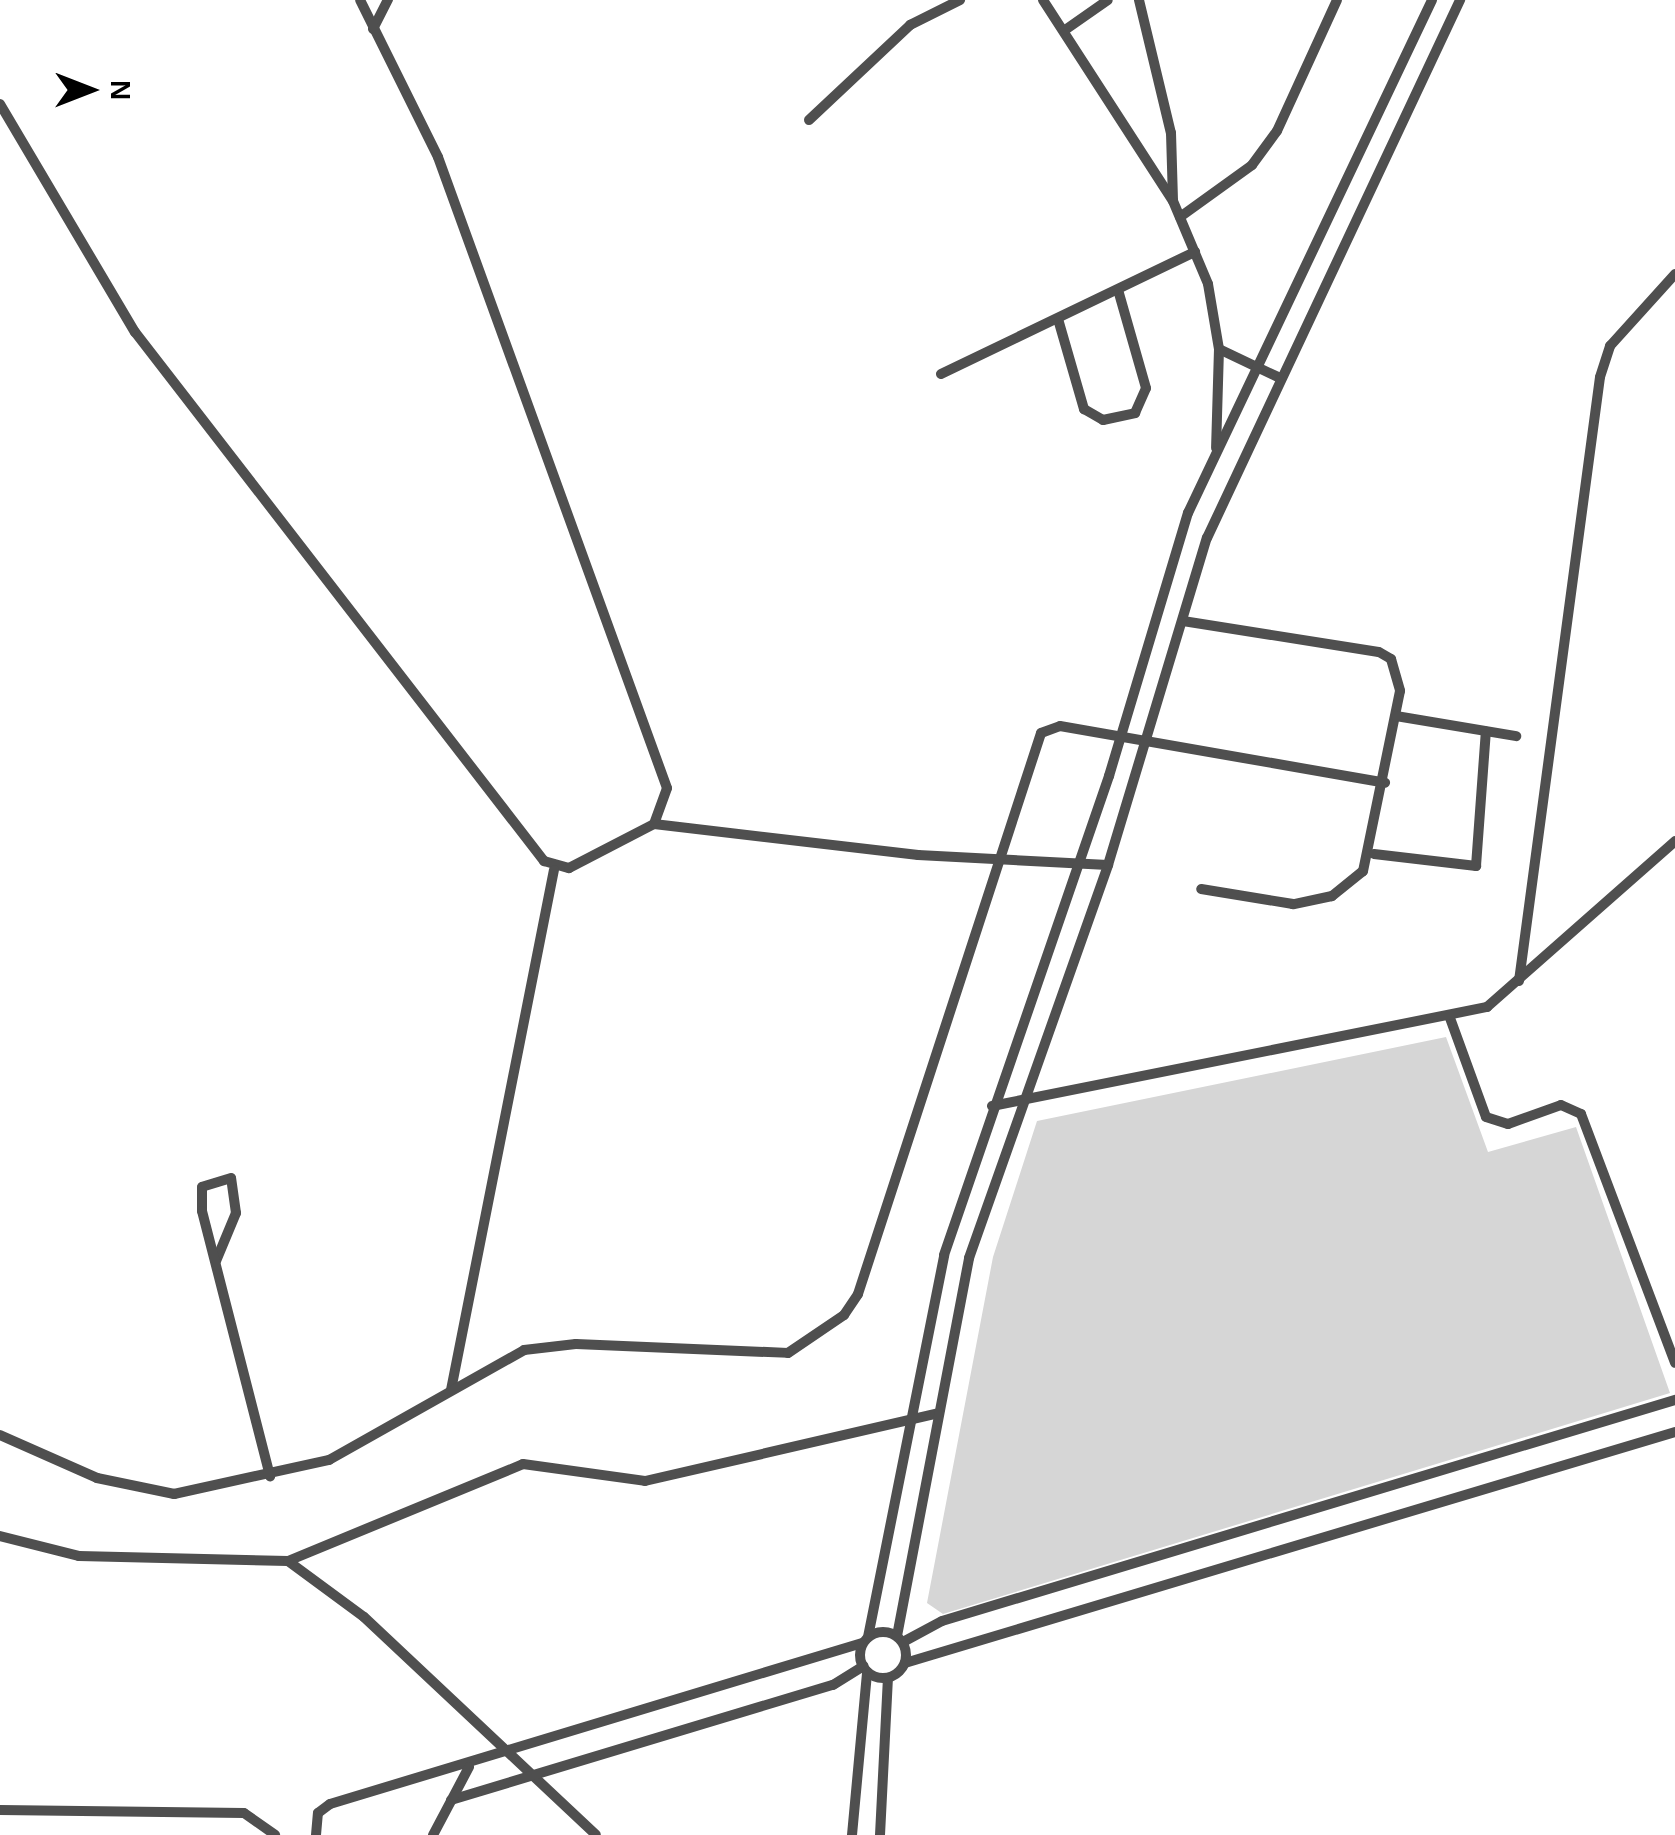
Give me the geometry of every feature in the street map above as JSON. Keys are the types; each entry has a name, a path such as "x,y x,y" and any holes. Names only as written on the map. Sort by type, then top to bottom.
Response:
{"lane":[{"path":"360,0 438,158 654,752 668,802 654,824"},
{"path":"373,29 388,0"},
{"path":"809,120 910,25 960,0"},
{"path":"1042,0 1066,30 1173,200 1195,252 1219,349 1215,454"},
{"path":"1066,30 1108,0"},
{"path":"1138,0 1171,134 1173,200"},
{"path":"1180,217 1238,177 1278,131 1337,0"},
{"path":"852,1835 865,1640 940,1272 992,1106 1120,741 1188,513 1432,0"},
{"path":"905,1663 900,1639 936,1414 970,1258 1021,1101 1108,864 1207,538 1278,377 1460,0"},
{"path":"0,104 134,332 554,870 451,1390"},
{"path":"941,374 1119,293 1195,252"},
{"path":"1519,981 1600,377 1610,346 1675,274"},
{"path":"1058,319 1084,409 1102,420 1135,413 1146,388 1119,293"},
{"path":"1219,349 1278,377"},
{"path":"1183,621 1379,652 1397,670 1396,716 1374,854 1346,888 1312,901 1201,888"},
{"path":"1396,716 1516,736"},
{"path":"0,1434 150,1493 270,1476 357,1447 451,1390 552,1344 762,1358 816,1338 844,1316 906,1156 1041,732 1060,726 1146,747 1385,784"},
{"path":"1374,854 1476,866 1486,731"},
{"path":"554,870 654,824 918,856 1078,859 1108,864"},
{"path":"992,1106 1450,1018 1487,1007 1675,841"},
{"path":"1450,1018 1486,1118 1508,1124 1561,1105 1582,1114 1675,1364"},
{"path":"216,1261 236,1213 231,1178 202,1187 216,1261 270,1476"},
{"path":"316,1835 318,1813 330,1804 468,1767 865,1640 900,1639 942,1622 1675,1400"},
{"path":"0,1536 79,1556 288,1561 523,1464 645,1480 936,1414"},
{"path":"880,1835 888,1678 905,1663 1675,1432"},
{"path":"288,1561 515,1752 596,1835"},
{"path":"452,1800 833,1685 865,1669 888,1678"},
{"path":"433,1835 468,1767"},
{"path":"0,1810 244,1813 275,1835"}],"shaded area":[{"path":"1446,1037 1488,1152 1576,1127 1670,1393 943,1614 927,1603 993,1257 1037,1121"}]}
